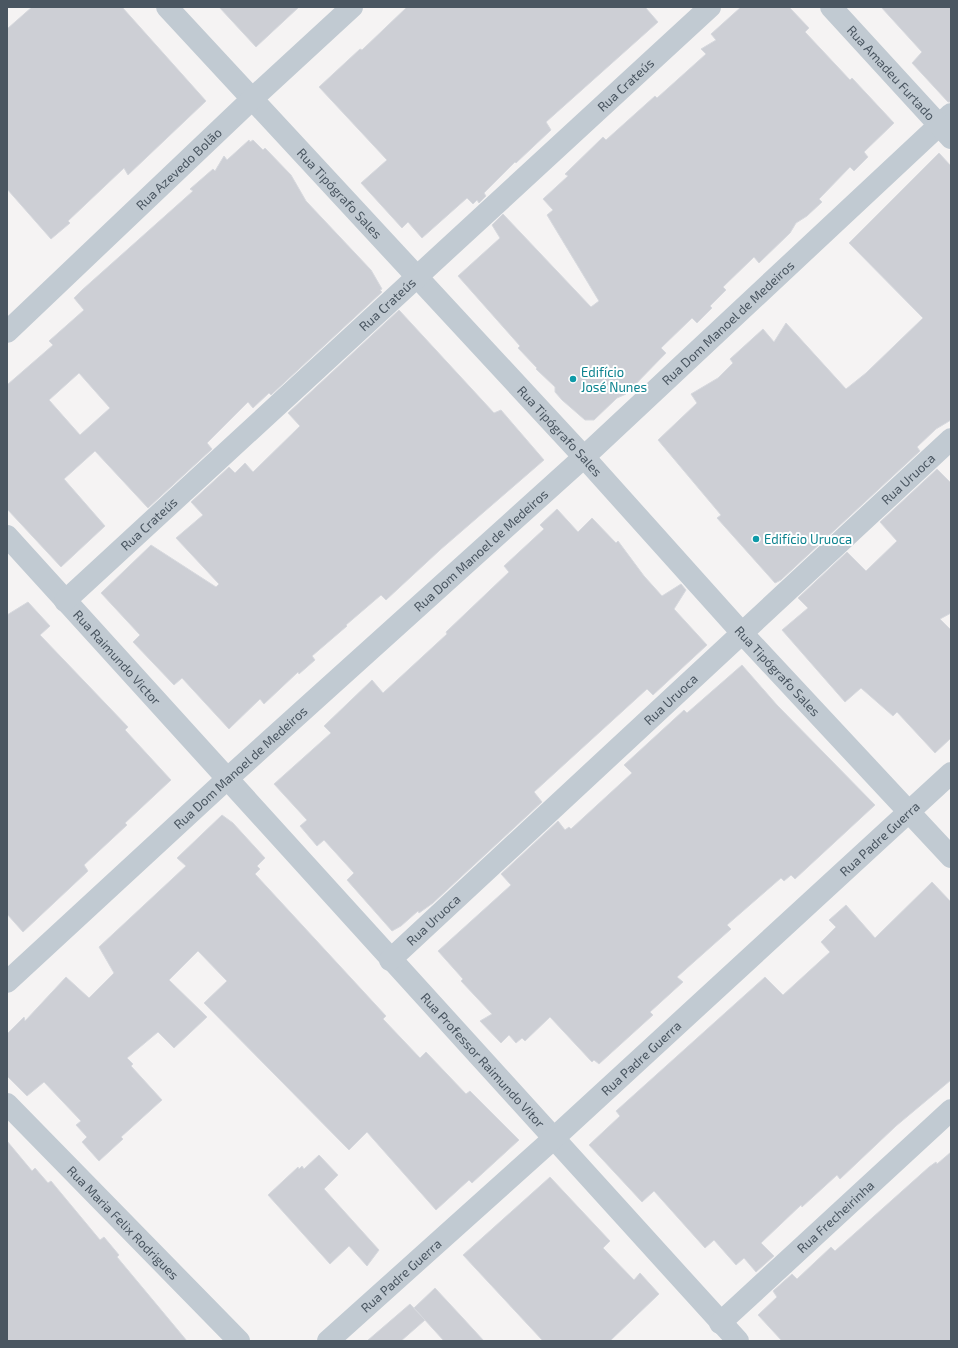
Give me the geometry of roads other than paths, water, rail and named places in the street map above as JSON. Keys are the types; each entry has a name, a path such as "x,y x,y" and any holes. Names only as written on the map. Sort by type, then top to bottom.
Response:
{"street":[{"name":"Rua Tipógrafo Sales","path":"167,7 584,457 742,633 951,857"},
{"name":"Rua Azevedo Bolão","path":"7,332 252,99 352,7"},
{"name":"Rua Crateús","path":"65,601 710,7"},
{"name":"Rua Amadeu Furtado","path":"831,7 947,126"},
{"name":"Rua Dom Manoel de Medeiros","path":"7,982 227,779 584,457 947,126"},
{"name":"Rua Uruoca","path":"390,960 951,439"},
{"name":"Rua Raimundo Victor","path":"7,536 227,779"},
{"name":"Rua Padre Guerra","path":"328,1341 554,1139 951,773"},
{"name":"Rua Professor Raimundo Vitor","path":"227,779 720,1323 738,1341"},
{"name":"Rua Maria Felix Rodrigues","path":"7,1104 240,1341"},
{"name":"Rua Frecheirinha","path":"720,1323 951,1110"}],"place":[{"name":"Edifício José Nunes","path":"573,379"},
{"name":"Edifício Uruoca","path":"756,539"}]}
